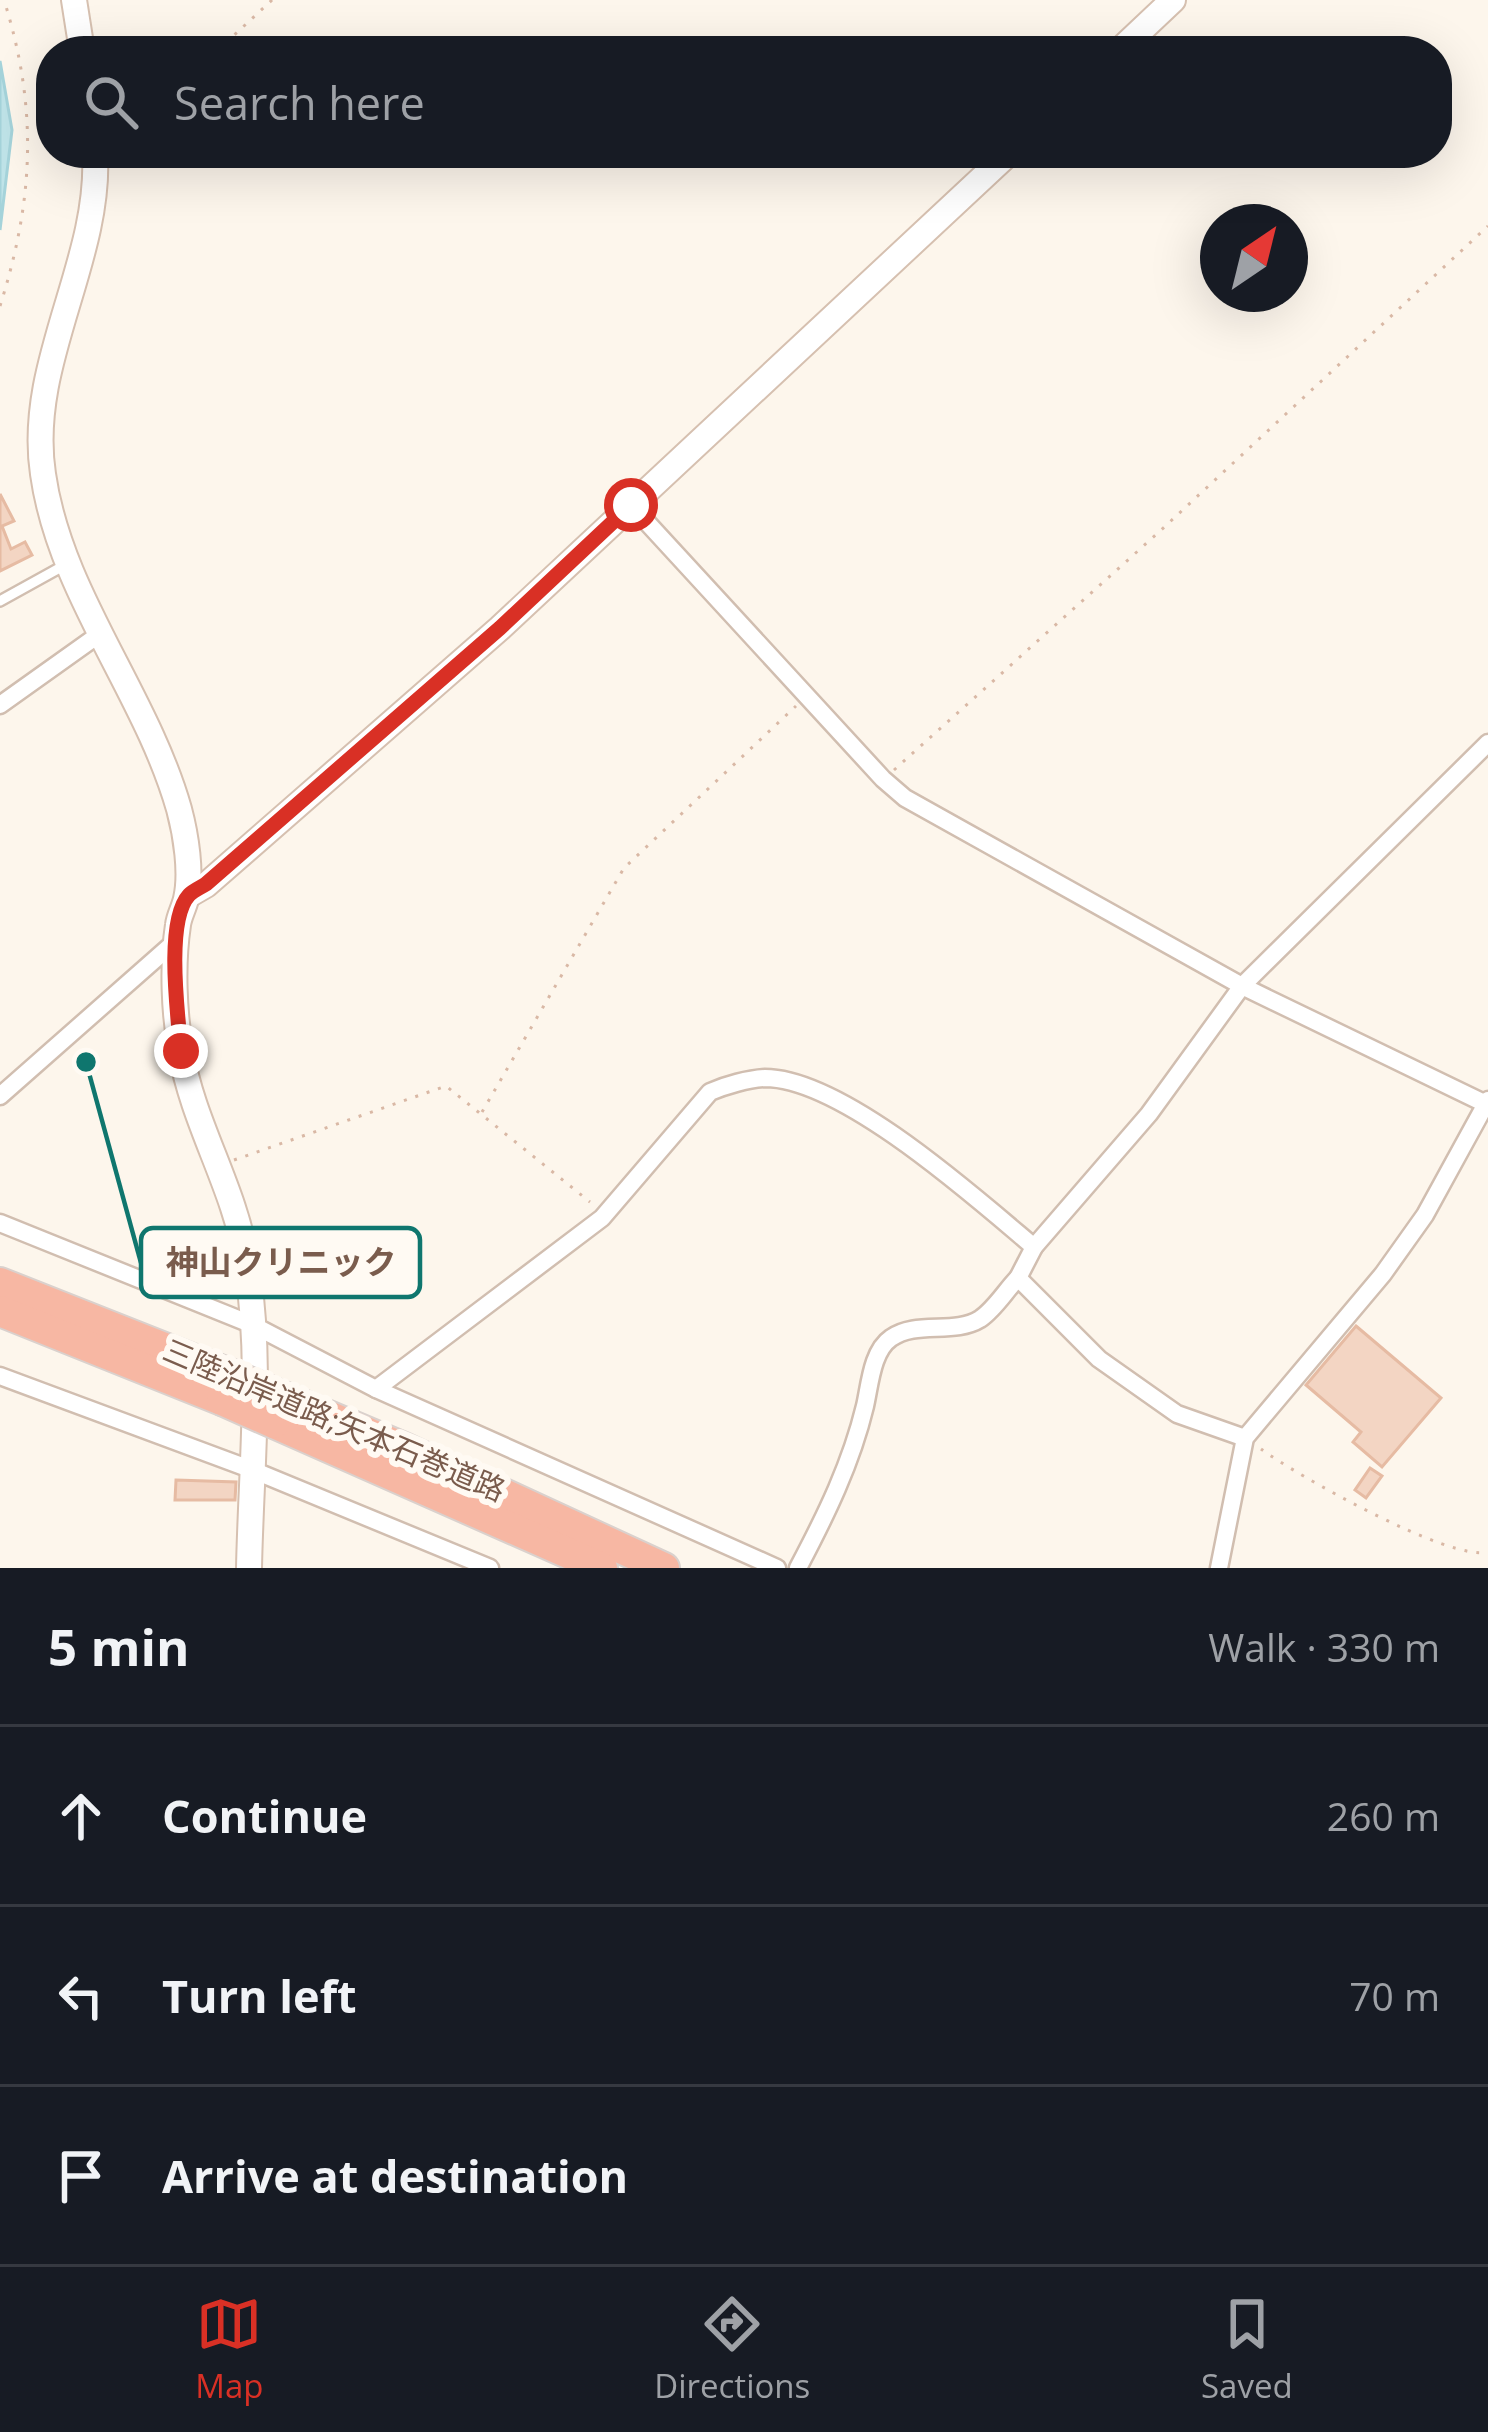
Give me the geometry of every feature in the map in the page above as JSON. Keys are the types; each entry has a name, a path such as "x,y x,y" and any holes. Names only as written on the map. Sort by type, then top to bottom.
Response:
{"highway":[{"name":"三陸沿岸道路;矢本石巻道路","path":"0,1283 274,1408 537,1509 664,1568"},
{"name":"三陸沿岸道路;矢本石巻道路","path":"0,1311 223,1386"},
{"name":"三陸沿岸道路;矢本石巻道路","path":"274,1408 602,1568"},
{"path":"537,1509 688,1568"}],"street":[{"path":"74,0 80,36"},
{"path":"1135,36 1173,0"},
{"path":"93,168 88,221 43,397 42,472 70,562 159,748 180,814 187,896 177,940 181,1051 242,1239 254,1325 248,1568"},
{"path":"187,896 500,628 993,168"},
{"path":"631,505 905,798 1242,986 1487,1103 1425,1215 1383,1274 1244,1438 1219,1568"},
{"path":"0,705 101,633"},
{"path":"798,1568 856,1444 877,1356 885,1343 911,1330 980,1319 1018,1278 1034,1247 1149,1114 1242,986 1488,743"},
{"path":"0,1096 177,940"},
{"path":"376,1389 602,1218 710,1092 766,1078 799,1086 866,1116 939,1168 1034,1247"},
{"path":"0,1223 254,1325 376,1389 777,1568"},
{"path":"1018,1278 1099,1359 1177,1414 1244,1438"},
{"path":"0,1376 250,1469 490,1568"}],"lane":[{"path":"0,601 70,562"}],"path":[{"path":"0,306 18,250 28,158 25,101 4,0"},
{"path":"233,36 272,0"},
{"path":"883,779 1159,532 1488,226"},
{"path":"482,1112 624,868 806,696"},
{"path":"216,1167 446,1086 584,1194 602,1218"},
{"path":"1244,1438 1285,1467 1365,1509 1468,1553 1488,1552"}],"water":[{"path":"0,61 12,130 0,230"}],"building":[{"path":"0,494 14,521 2,526 11,549 25,542 32,555 0,571"},
{"path":"1356,1326 1441,1398 1382,1467 1353,1442 1361,1432 1306,1385"},
{"path":"1370,1468 1382,1476 1366,1498 1355,1490"},
{"path":"176,1480 236,1482 235,1500 175,1500"}],"place":[{"name":"神山クリニック","path":"86,1062"}],"route":[{"path":"181,1051 178,923 187,896 500,628 631,505"}]}
